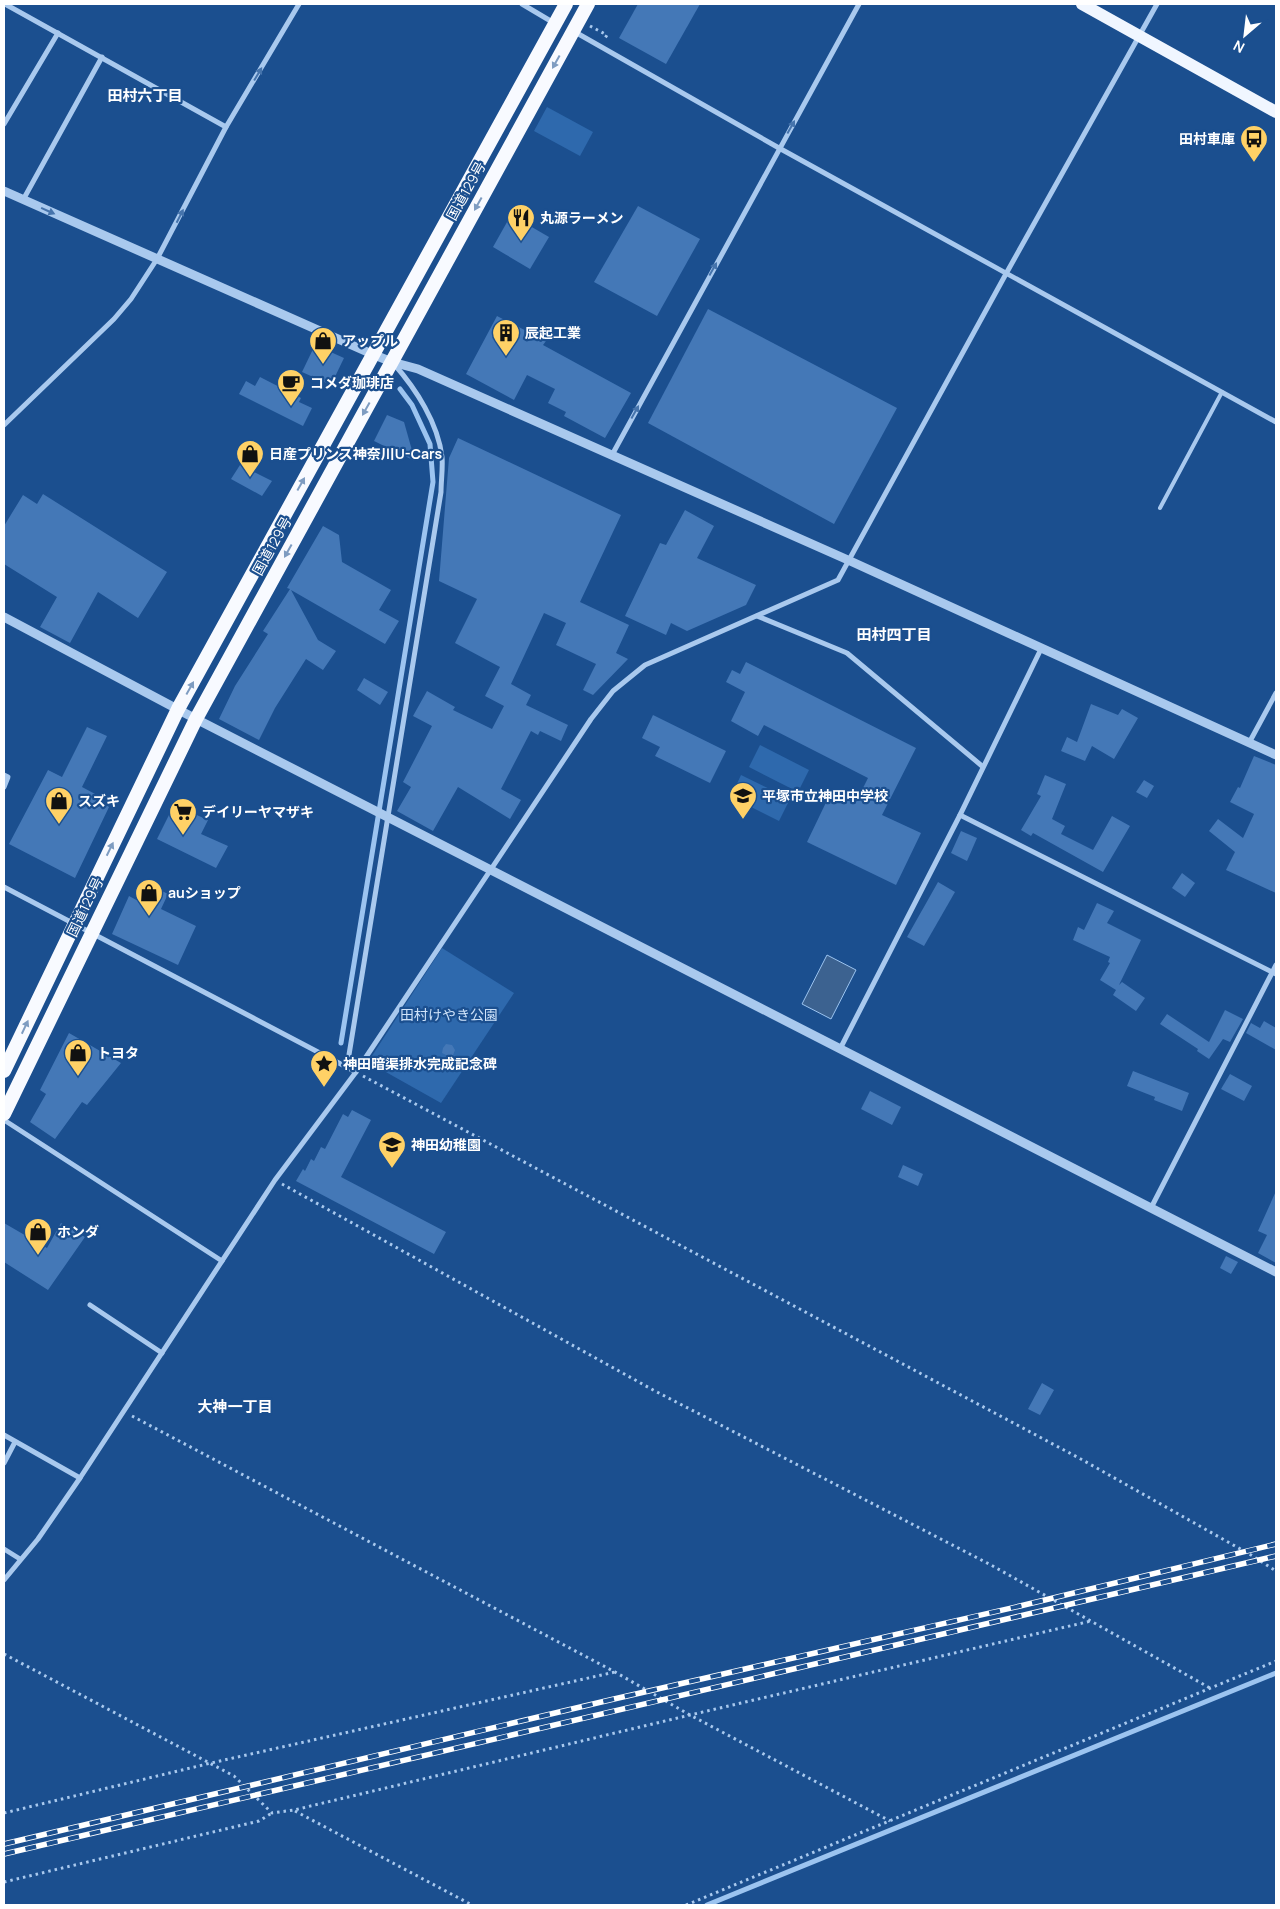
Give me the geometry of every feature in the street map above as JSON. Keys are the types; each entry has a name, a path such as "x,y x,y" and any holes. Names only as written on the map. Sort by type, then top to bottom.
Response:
{"highway":[{"name":"国道129号","path":"4,1071 178,709 566,4"},
{"name":"国道129号","path":"4,1114 90,933 196,719 588,4"}],"main road":[{"path":"1082,4 1276,112"}],"street":[{"path":"5,4 226,127"},
{"path":"4,425 114,319 131,298 157,259 226,127 299,4"},
{"path":"522,4 555,24"},
{"path":"612,455 858,4"},
{"path":"4,1580 38,1539 80,1478 275,1180 356,1072 591,719 613,691 645,665 838,580 1006,272 1157,4"},
{"path":"572,31 1276,422"},
{"path":"4,124 58,33"},
{"path":"23,200 102,57"},
{"path":"4,191 372,354 418,369 612,455 1276,755"},
{"path":"347,1068 441,492 442,456 434,428 422,402 408,380 392,362"},
{"path":"757,616 847,654 982,766"},
{"path":"4,617 196,719 1276,1272"},
{"path":"840,1049 960,815 982,766 1041,649"},
{"path":"1249,743 1276,693"},
{"path":"4,775 8,777 4,787"},
{"path":"960,815 1274,973"},
{"path":"4,887 356,1072"},
{"path":"1151,1208 1274,973 1276,965"},
{"path":"4,1120 222,1261"},
{"path":"90,1305 162,1353"},
{"path":"4,1436 80,1478"},
{"path":"4,1463 15,1442"},
{"path":"4,1549 20,1559"}],"lane":[{"path":"1160,508 1222,392"}],"path":[{"path":"356,1072 1079,1458 1276,1571"},
{"path":"275,1180 655,1391 982,1561 1210,1688"},
{"path":"124,1412 615,1672 690,1715 890,1821"},
{"path":"4,1882 259,1821 272,1813 294,1810 1091,1621"},
{"path":"4,1654 234,1776 272,1813"},
{"path":"686,1905 1276,1661"},
{"path":"4,1813 211,1763 615,1672"},
{"path":"294,1810 472,1905"}],"green space":[{"path":"547,107 593,132 580,156 534,131"},
{"path":"760,745 809,770 798,792 749,767"},
{"path":"741,775 790,799 779,821 731,797"},
{"name":"田村けやき公園","path":"442,948 514,993 441,1103 368,1062"}],"shaded area":[{"path":"827,955 856,970 831,1019 802,1004"}],"building":[{"path":"638,4 700,4 666,64 619,38"},
{"path":"638,206 700,239 657,316 594,282"},
{"name":"丸源ラーメン","path":"511,215 549,237 530,269 493,247"},
{"path":"708,309 897,408 834,524 648,423"},
{"path":"497,316 546,341 543,345 631,393 605,438 564,416 566,412 548,403 555,389 527,375 514,400 466,374"},
{"name":"アップル","path":"315,345 344,358 331,385 302,372"},
{"path":"260,377 301,398 299,402 312,408 303,426 239,394 246,381 255,386"},
{"path":"387,415 404,422 415,461 374,441"},
{"path":"458,438 621,515 580,602 629,625 616,653 628,659 593,695 583,690 596,664 556,645 566,623 544,613 511,684 531,695 526,705 568,725 561,741 540,731 538,735 531,731 501,789 521,800 510,819 458,787 433,831 397,811 411,787 403,782 432,726 413,716 427,691 455,707 453,710 492,729 504,706 485,696 500,667 455,643 477,599 439,581 449,458"},
{"path":"240,465 272,481 262,496 231,479"},
{"path":"43,494 167,572 138,618 98,592 70,643 40,627 57,597 4,564 4,526 23,495 37,504"},
{"path":"685,510 714,526 697,558 756,585 746,605 687,631 671,623 666,635 625,616 660,543 666,545"},
{"path":"323,526 339,535 342,562 391,590 379,610 399,621 385,644 291,590 318,640 336,651 323,670 306,659 275,708 259,740 219,719 235,686 268,634 263,631 290,589 287,588"},
{"path":"746,662 916,748 882,815 921,833 896,885 807,842 832,790 856,802 868,778 764,725 758,736 731,721 745,692 726,682 732,670 740,674"},
{"path":"364,678 388,692 380,705 357,690"},
{"path":"1091,704 1118,715 1122,709 1138,718 1114,759 1092,746 1085,761 1061,751 1067,737 1077,742"},
{"path":"653,715 726,751 710,783 655,756 660,747 642,738"},
{"name":"スズキ","path":"87,727 107,736 82,787 97,795 96,799 109,807 75,878 9,844 48,770 62,777"},
{"path":"1254,756 1276,765 1276,893 1226,870 1235,852 1209,831 1218,819 1243,838 1254,814 1230,802 1238,787 1240,788"},
{"path":"1045,775 1066,784 1052,819 1065,826 1061,834 1093,850 1112,816 1130,826 1103,872 1033,833 1031,836 1021,830 1041,796 1037,794"},
{"path":"1144,780 1154,786 1147,798 1136,792"},
{"name":"デイリーヤマザキ","path":"174,805 208,820 201,834 228,846 216,868 157,839"},
{"path":"961,831 977,838 967,861 951,853"},
{"path":"1182,873 1195,883 1185,897 1172,888"},
{"path":"938,882 955,892 924,946 907,937"},
{"name":"auショップ","path":"150,885 168,894 161,909 196,926 178,965 112,934 129,896 142,903"},
{"path":"1097,903 1114,911 1107,923 1141,940 1119,985 1122,982 1145,998 1136,1011 1113,995 1116,990 1100,980 1110,963 1108,962 1110,957 1073,940 1078,927 1084,930"},
{"path":"1225,1010 1243,1019 1230,1042 1223,1039 1209,1059 1197,1051 1198,1049 1160,1024 1167,1014 1209,1042"},
{"path":"1264,1021 1276,1028 1276,1050 1246,1033 1251,1023 1260,1028"},
{"name":"トヨタ","path":"69,1033 121,1063 87,1105 82,1102 55,1139 30,1122 46,1094 40,1090"},
{"path":"446,1044 452,1045 455,1050 452,1058 442,1053"},
{"path":"1133,1071 1189,1093 1182,1111 1154,1100 1155,1097 1127,1086"},
{"path":"1230,1074 1252,1086 1244,1101 1221,1089"},
{"path":"870,1091 901,1107 892,1125 861,1109"},
{"path":"352,1110 371,1120 341,1177 446,1232 434,1254 296,1181 303,1169 305,1171 311,1159 314,1161 321,1147 325,1149 343,1114 348,1117"},
{"path":"903,1165 923,1174 918,1186 898,1177"},
{"path":"1276,1191 1276,1263 1258,1253 1267,1235 1258,1231"},
{"name":"ホンダ","path":"4,1223 47,1248 61,1223 85,1237 48,1290 4,1262"},
{"path":"1226,1256 1238,1262 1231,1274 1220,1268"},
{"path":"1042,1383 1054,1390 1040,1415 1028,1409"}],"waterway":[{"path":"341,1043 433,482 430,444 412,405 400,389"},
{"path":"707,1905 1276,1673"}],"railway":[{"path":"4,1844 614,1699 1020,1606 1276,1544"},
{"path":"4,1854 1276,1556"}],"place":[{"name":"田村車庫","path":"1254,163"},
{"name":"丸源ラーメン","path":"521,242"},
{"name":"辰起工業","path":"506,357"},
{"name":"アップル","path":"323,365"},
{"name":"コメダ珈琲店","path":"291,407"},
{"name":"日産プリンス神奈川U-Cars","path":"250,478"},
{"name":"平塚市立神田中学校","path":"743,820"},
{"name":"スズキ","path":"59,825"},
{"name":"デイリーヤマザキ","path":"183,836"},
{"name":"auショップ","path":"149,917"},
{"name":"トヨタ","path":"78,1077"},
{"name":"神田暗渠排水完成記念碑","path":"324,1088"},
{"name":"神田幼稚園","path":"392,1169"},
{"name":"ホンダ","path":"38,1256"}],"district":[{"name":"田村六丁目","path":"145,96"},
{"name":"田村四丁目","path":"894,635"},
{"name":"大神一丁目","path":"235,1407"}]}
